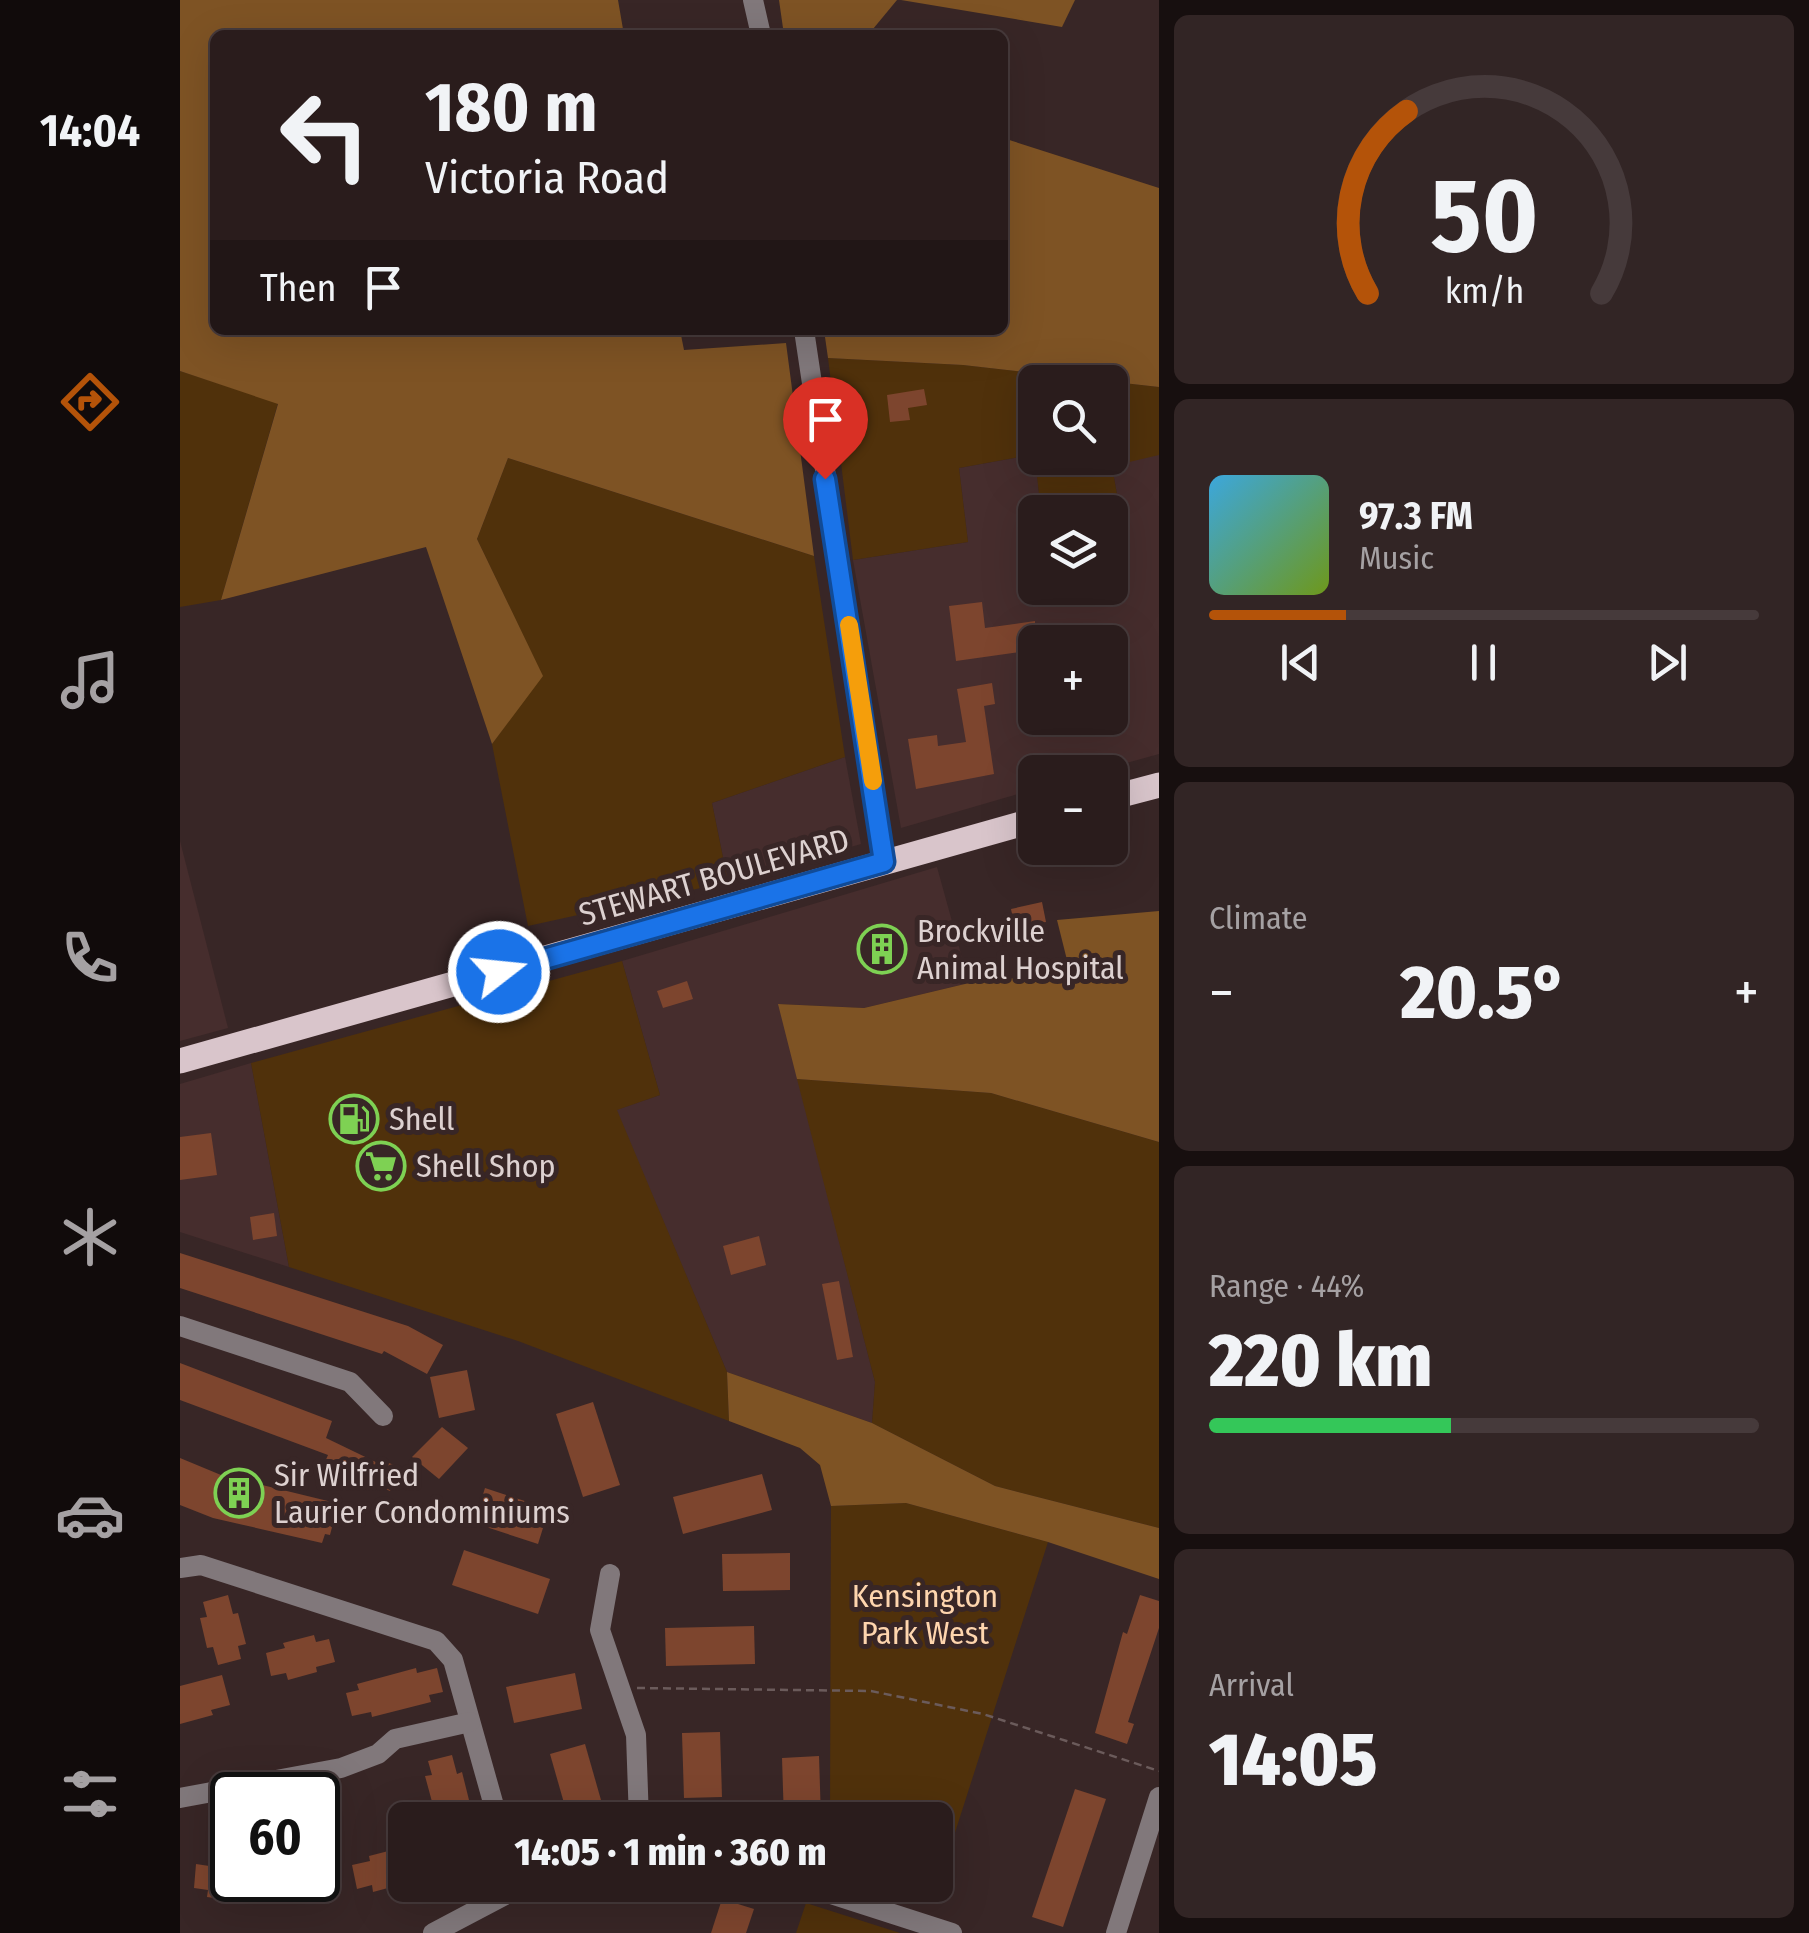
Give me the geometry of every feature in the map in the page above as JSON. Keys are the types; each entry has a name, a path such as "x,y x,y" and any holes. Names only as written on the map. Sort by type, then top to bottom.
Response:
{"main road":[{"path":"1128,793 1159,785"},
{"name":"STEWART BOULEVARD","path":"180,1061 1018,825"}],"street":[{"path":"753,0 760,30"},
{"path":"805,335 884,862"},
{"path":"180,1326 350,1382 383,1416"},
{"path":"180,1568 201,1564 436,1641 452,1660 493,1802"},
{"path":"610,1574 600,1630 636,1736 638,1802"},
{"path":"180,1798 341,1768 378,1754 395,1739 470,1722"},
{"path":"1116,1933 1159,1797"},
{"path":"433,1933 490,1902"},
{"path":"856,1902 952,1933"}],"path":[{"path":"618,1688 871,1692 983,1714 1159,1771"}],"shaded area":[{"path":"180,0 618,0 623,30 210,30 210,335 681,335 684,350 786,343 814,556 508,458 477,539 543,676 492,744 426,547 221,600 278,404 180,371"},
{"path":"779,0 897,0 872,30 783,30"},
{"path":"901,0 1075,0 1062,27"},
{"path":"1008,140 1159,188 1159,387 1128,384 1128,365 1018,365 1018,371 828,358 825,335 1008,335"},
{"path":"1159,453 1159,754 1128,763 1128,755 1018,755 1018,794 901,828 853,560 968,542 959,468 1018,457 1018,475 1037,475 1039,495 1018,495 1018,605 1128,605 1128,495 1117,495 1113,475 1128,475 1128,459"},
{"path":"845,757 861,844 728,882 712,803"},
{"path":"180,841 228,1028 180,1041"},
{"path":"937,867 969,983 864,1008 779,1004 875,1382 872,1423 727,1372 616,1110 660,1095 622,961"},
{"path":"1159,911 1159,1142 991,1093 797,1079 778,1004 864,1008 969,983 1070,972 1057,920"},
{"path":"251,1063 289,1267 180,1232 180,1084"},
{"path":"727,1372 872,1423 995,1486 1159,1528 1159,1579 1048,1542 906,1503 831,1506 820,1465 800,1448 729,1421"}],"green space":[{"path":"828,358 1018,371 1018,457 959,468 968,542 853,560"},
{"path":"180,371 278,403 221,600 180,607"},
{"path":"1128,384 1159,387 1159,455 1128,462"},
{"path":"508,458 814,556 845,757 712,803 728,882 528,926 492,744 542,675 477,539"},
{"path":"1037,475 1114,475 1117,495 1039,495"},
{"path":"622,961 660,1095 617,1110 727,1372 729,1421 518,1341 289,1267 251,1063"},
{"path":"797,1079 991,1093 1159,1142 1159,1528 995,1486 872,1423 875,1382"},
{"name":"Kensington Park West","path":"906,1503 1048,1542 953,1839 953,1802 830,1802 831,1506"},
{"path":"806,1903 900,1933 796,1933"}],"building":[{"path":"924,389 927,405 908,408 910,420 890,422 887,395"},
{"path":"982,602 985,628 1035,621 1035,625 1018,625 1018,652 956,661 949,606"},
{"path":"992,683 995,704 984,706 994,774 916,789 908,739 937,735 938,746 966,742 957,689"},
{"path":"1042,902 1046,922 1015,929 1011,909"},
{"name":"Brockville Animal Hospital","path":"891,925 902,965 873,973 861,933"},
{"path":"687,981 693,999 663,1008 657,991"},
{"path":"211,1133 217,1175 180,1180 180,1137"},
{"path":"274,1213 277,1236 253,1240 250,1217"},
{"path":"759,1236 766,1265 731,1275 723,1246"},
{"path":"180,1253 408,1326 443,1345 427,1374 384,1351 382,1354 180,1288"},
{"path":"839,1281 853,1357 837,1360 822,1284"},
{"path":"180,1363 332,1421 326,1438 384,1466 386,1462 400,1467 390,1491 324,1464 328,1455 180,1400"},
{"path":"467,1370 475,1410 439,1418 430,1377"},
{"path":"593,1402 620,1485 583,1497 556,1414"},
{"path":"442,1427 468,1448 439,1479 412,1457"},
{"name":"Sir Wilfried Laurier Condominiums","path":"180,1458 221,1475 332,1502 332,1507 337,1508 330,1535 325,1534 322,1543 213,1518 180,1505"},
{"path":"762,1474 772,1510 683,1534 673,1497"},
{"path":"485,1488 549,1509 538,1544 474,1523"},
{"path":"464,1550 550,1579 538,1614 452,1585"},
{"path":"790,1553 790,1590 723,1591 722,1554"},
{"path":"228,1595 233,1614 238,1613 246,1644 238,1646 241,1659 218,1665 213,1647 207,1648 200,1618 207,1617 203,1602"},
{"path":"1140,1595 1159,1601 1159,1628 1128,1722 1134,1724 1127,1744 1095,1733 1123,1632 1127,1634"},
{"path":"754,1626 755,1664 666,1666 665,1628"},
{"path":"314,1635 316,1642 329,1639 335,1662 288,1680 286,1673 271,1676 266,1653 285,1648 283,1643"},
{"path":"416,1668 417,1673 437,1668 443,1692 429,1695 431,1702 372,1717 371,1712 352,1716 346,1693 359,1690 357,1684"},
{"path":"575,1673 582,1709 514,1723 506,1687"},
{"path":"222,1675 230,1705 211,1710 213,1715 180,1724 180,1686"},
{"path":"720,1732 722,1797 684,1798 682,1733"},
{"path":"585,1744 602,1802 564,1802 550,1754"},
{"path":"452,1755 457,1774 462,1772 470,1802 432,1802 425,1776 432,1775 428,1761"},
{"path":"819,1756 820,1802 783,1802 782,1758"},
{"path":"1075,1789 1106,1799 1063,1927 1032,1917"},
{"path":"388,1851 388,1888 373,1892 372,1885 357,1889 352,1865 370,1861 369,1856"},
{"path":"196,1864 210,1866 210,1897 208,1890 194,1888"},
{"path":"721,1902 754,1909 746,1933 711,1933"}],"slow traffic":[{"path":"849,625 873,781"}],"place":[{"name":"Brockville Animal Hospital","path":"882,949"},
{"name":"Shell","path":"354,1119"},
{"name":"Shell Shop","path":"381,1166"},
{"name":"Sir Wilfried Laurier Condominiums","path":"239,1493"}],"route":[{"path":"499,972 884,862 825,479"}]}
